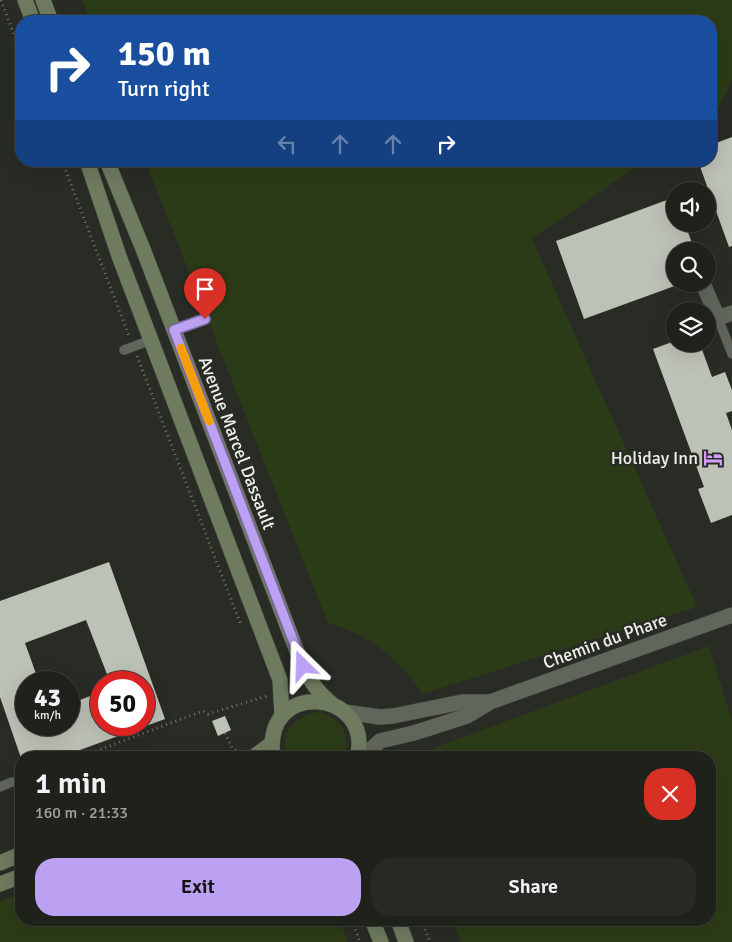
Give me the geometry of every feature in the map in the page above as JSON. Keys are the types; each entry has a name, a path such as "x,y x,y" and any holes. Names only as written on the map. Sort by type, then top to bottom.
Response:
{"main road":[{"path":"25,0 31,15"},
{"path":"43,0 49,15"},
{"path":"88,167 151,340 280,680 282,716"},
{"name":"Avenue Marcel Dassault","path":"109,167 144,249 304,670 317,691 332,704"},
{"path":"272,751 274,729 282,716 300,703 322,701 332,704 345,712 355,724 359,740 358,751"},
{"path":"0,863 15,857"},
{"path":"0,884 15,878"},
{"path":"374,926 381,942"},
{"path":"400,926 406,942"}],"street":[{"path":"709,292 725,315"},
{"name":"Chemin du Phare","path":"369,751 380,741 414,733 467,716 490,702 732,615"},
{"name":"Chemin du Phare","path":"345,712 380,717 462,702 490,702"}],"lane":[{"path":"725,315 732,354"},
{"path":"174,330 205,319"},
{"path":"129,348 151,340"},
{"path":"0,787 12,782"}],"path":[{"path":"1,0 15,37"},
{"path":"64,167 129,348 243,632"},
{"path":"96,751 203,711 208,714 268,696 264,686"},
{"path":"225,733 233,750 242,751"},
{"path":"354,926 360,942"},
{"path":"423,926 430,942"}],"green space":[{"path":"82,0 732,0 732,80 717,111 717,15 88,15"},
{"path":"147,167 636,167 532,239 697,607 422,694 405,671 382,650 355,633 328,623"},
{"path":"709,646 732,721 732,942 461,942 454,926 716,926 716,751 434,751 434,748"},
{"path":"318,712 326,714 338,723 345,734 346,751 287,751 285,741 290,727 302,717"},
{"path":"15,896 15,926 342,926 348,942 0,942 0,902"}],"building":[{"path":"732,137 732,246 729,247 716,211 716,182 706,182 700,167 717,167 717,143"},
{"path":"666,200 666,232 688,232 692,242 666,242 666,289 584,319 556,241"},
{"name":"Holiday Inn","path":"666,344 666,352 703,352 712,377 725,372 732,390 732,411 726,413 732,430 732,515 711,523 698,489 704,487 653,349"},
{"path":"109,562 148,671 106,671 86,620 25,643 35,671 15,671 15,736 80,736 80,700 90,696 90,736 118,736 77,751 19,751 0,697 0,601"},
{"path":"155,691 165,719 155,723"},
{"path":"225,716 231,730 218,736 212,721"}],"slow traffic":[{"path":"181,348 209,421"}],"place":[{"name":"Holiday Inn","path":"713,458"}],"route":[{"path":"205,319 174,330 303,666"}]}
